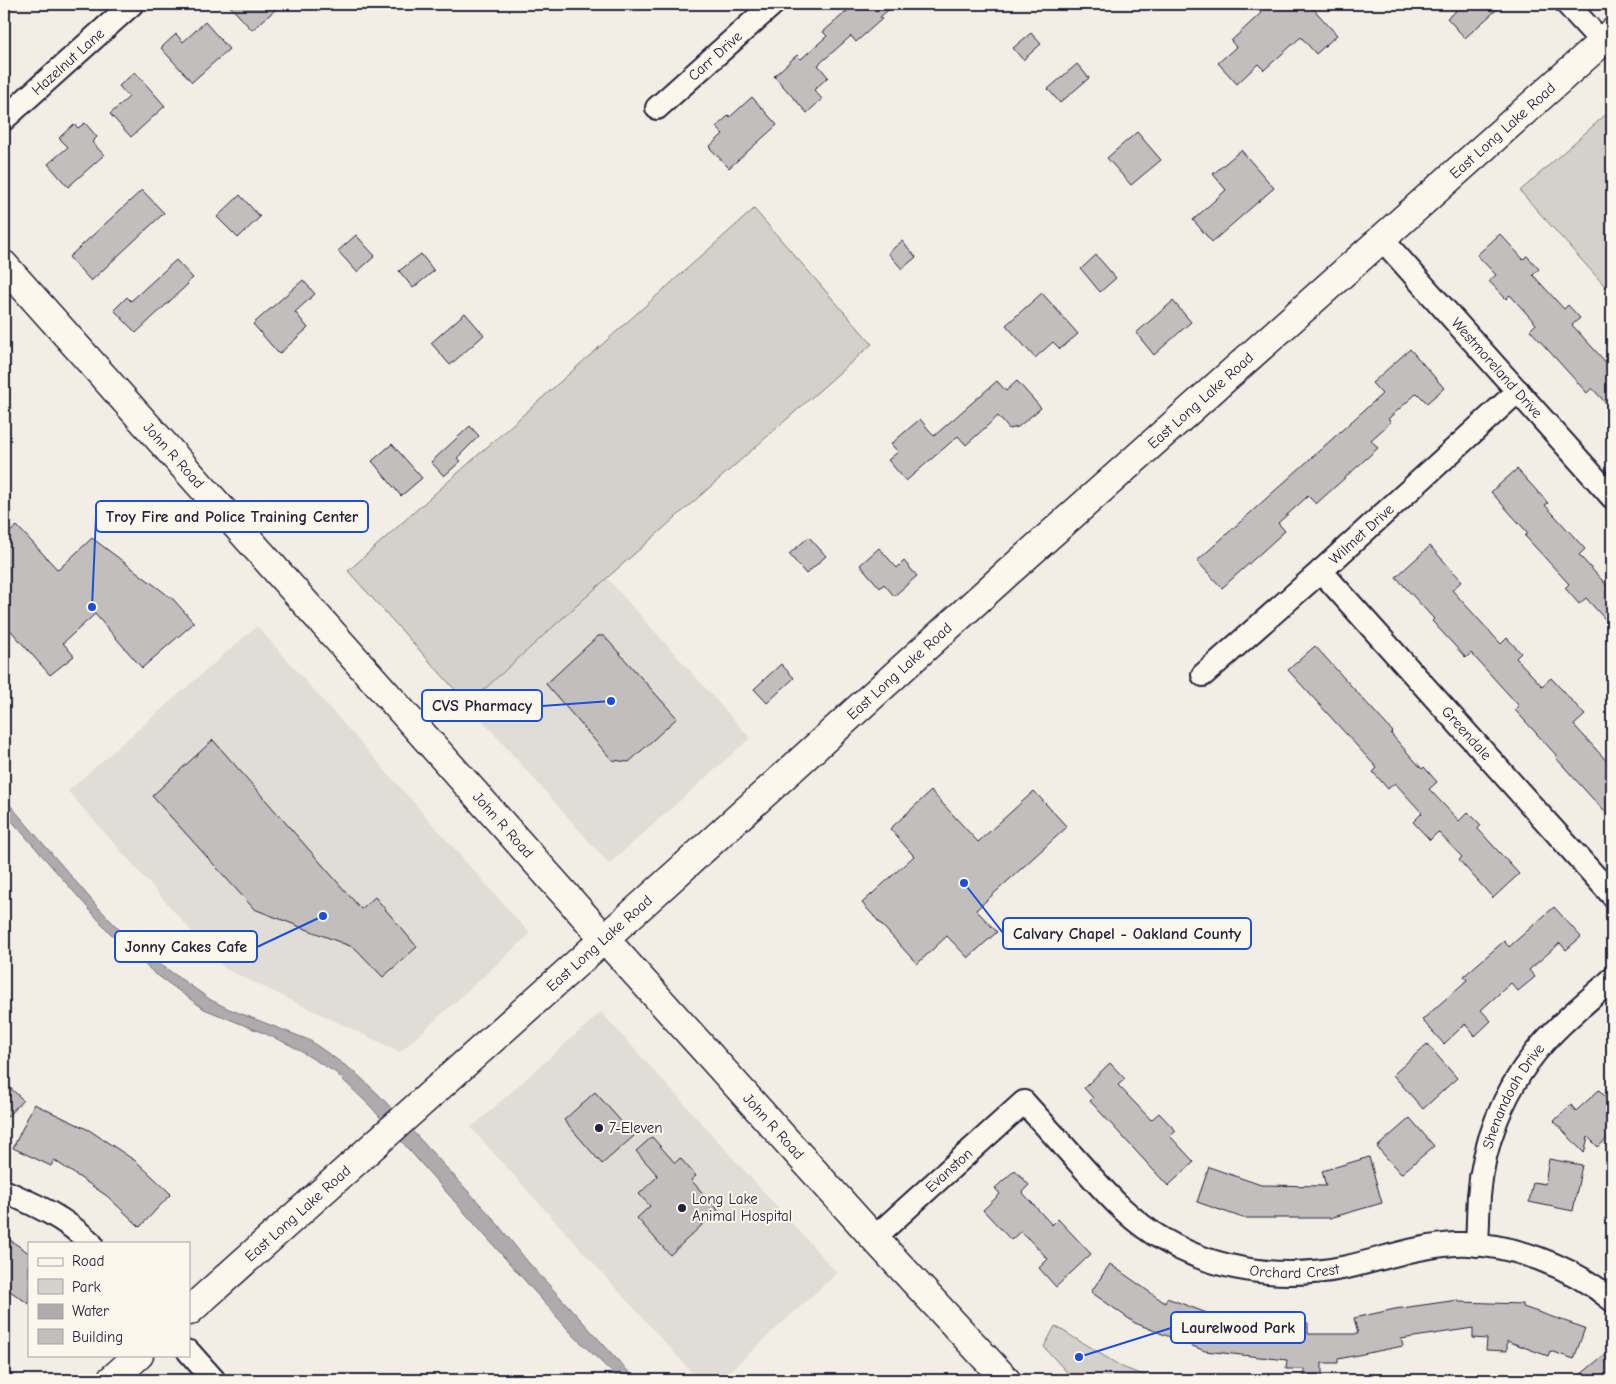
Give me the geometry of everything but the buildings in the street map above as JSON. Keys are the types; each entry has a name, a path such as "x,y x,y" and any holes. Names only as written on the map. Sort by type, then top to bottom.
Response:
{"main road":[{"name":"East Long Lake Road","path":"190,1309 1015,567 1607,38"},
{"name":"John R Road","path":"4,265 604,938 874,1238 1006,1380"},
{"path":"111,1380 138,1356"}],"street":[{"name":"Hazelnut Lane","path":"4,119 132,4"},
{"name":"Carr Drive","path":"657,108 773,4"},
{"path":"1567,4 1607,38"},
{"name":"Westmoreland Drive","path":"1382,238 1612,496"},
{"name":"Wilmet Drive","path":"1204,675 1518,391"},
{"name":"Greendale","path":"1321,571 1612,895"},
{"name":"Shenandoah Drive","path":"1477,1245 1479,1195 1488,1142 1510,1091 1535,1052 1552,1033 1612,980"},
{"name":"Evanston","path":"874,1238 1024,1102"},
{"name":"Orchard Crest","path":"1024,1102 1123,1211 1165,1241 1194,1255 1236,1268 1295,1273 1346,1267 1424,1248 1455,1244 1477,1245 1526,1254 1557,1266 1588,1283 1612,1300"},
{"path":"4,1191 68,1223 90,1242"},
{"path":"190,1353 214,1380"}],"shaded area":[{"path":"607,578 750,738 609,864 468,704"},
{"path":"257,626 530,934 400,1052 224,968 68,791"},
{"path":"601,1012 837,1273 720,1380 699,1380 471,1128"}],"green space":[{"path":"1612,109 1612,294 1520,191"},
{"path":"754,209 872,344 607,578 468,704 348,571"},
{"path":"1055,1326 1122,1367 1156,1380 1074,1380 1044,1347"}],"water":[{"path":"4,798 95,904 131,942 211,1000 229,1009 309,1040 356,1073 381,1097 491,1216 528,1262 636,1380 620,1380 573,1335 371,1107 335,1072 290,1045 204,1009 153,972 109,932 4,812"}],"place":[{"name":"Troy Fire and Police Training Center","path":"92,607"},
{"name":"CVS Pharmacy","path":"611,701"},
{"name":"Calvary Chapel - Oakland County","path":"964,883"},
{"name":"Jonny Cakes Cafe","path":"323,916"},
{"name":"7-Eleven","path":"599,1128"},
{"name":"Long Lake Animal Hospital","path":"682,1208"},
{"name":"Laurelwood Park","path":"1079,1357"}]}
